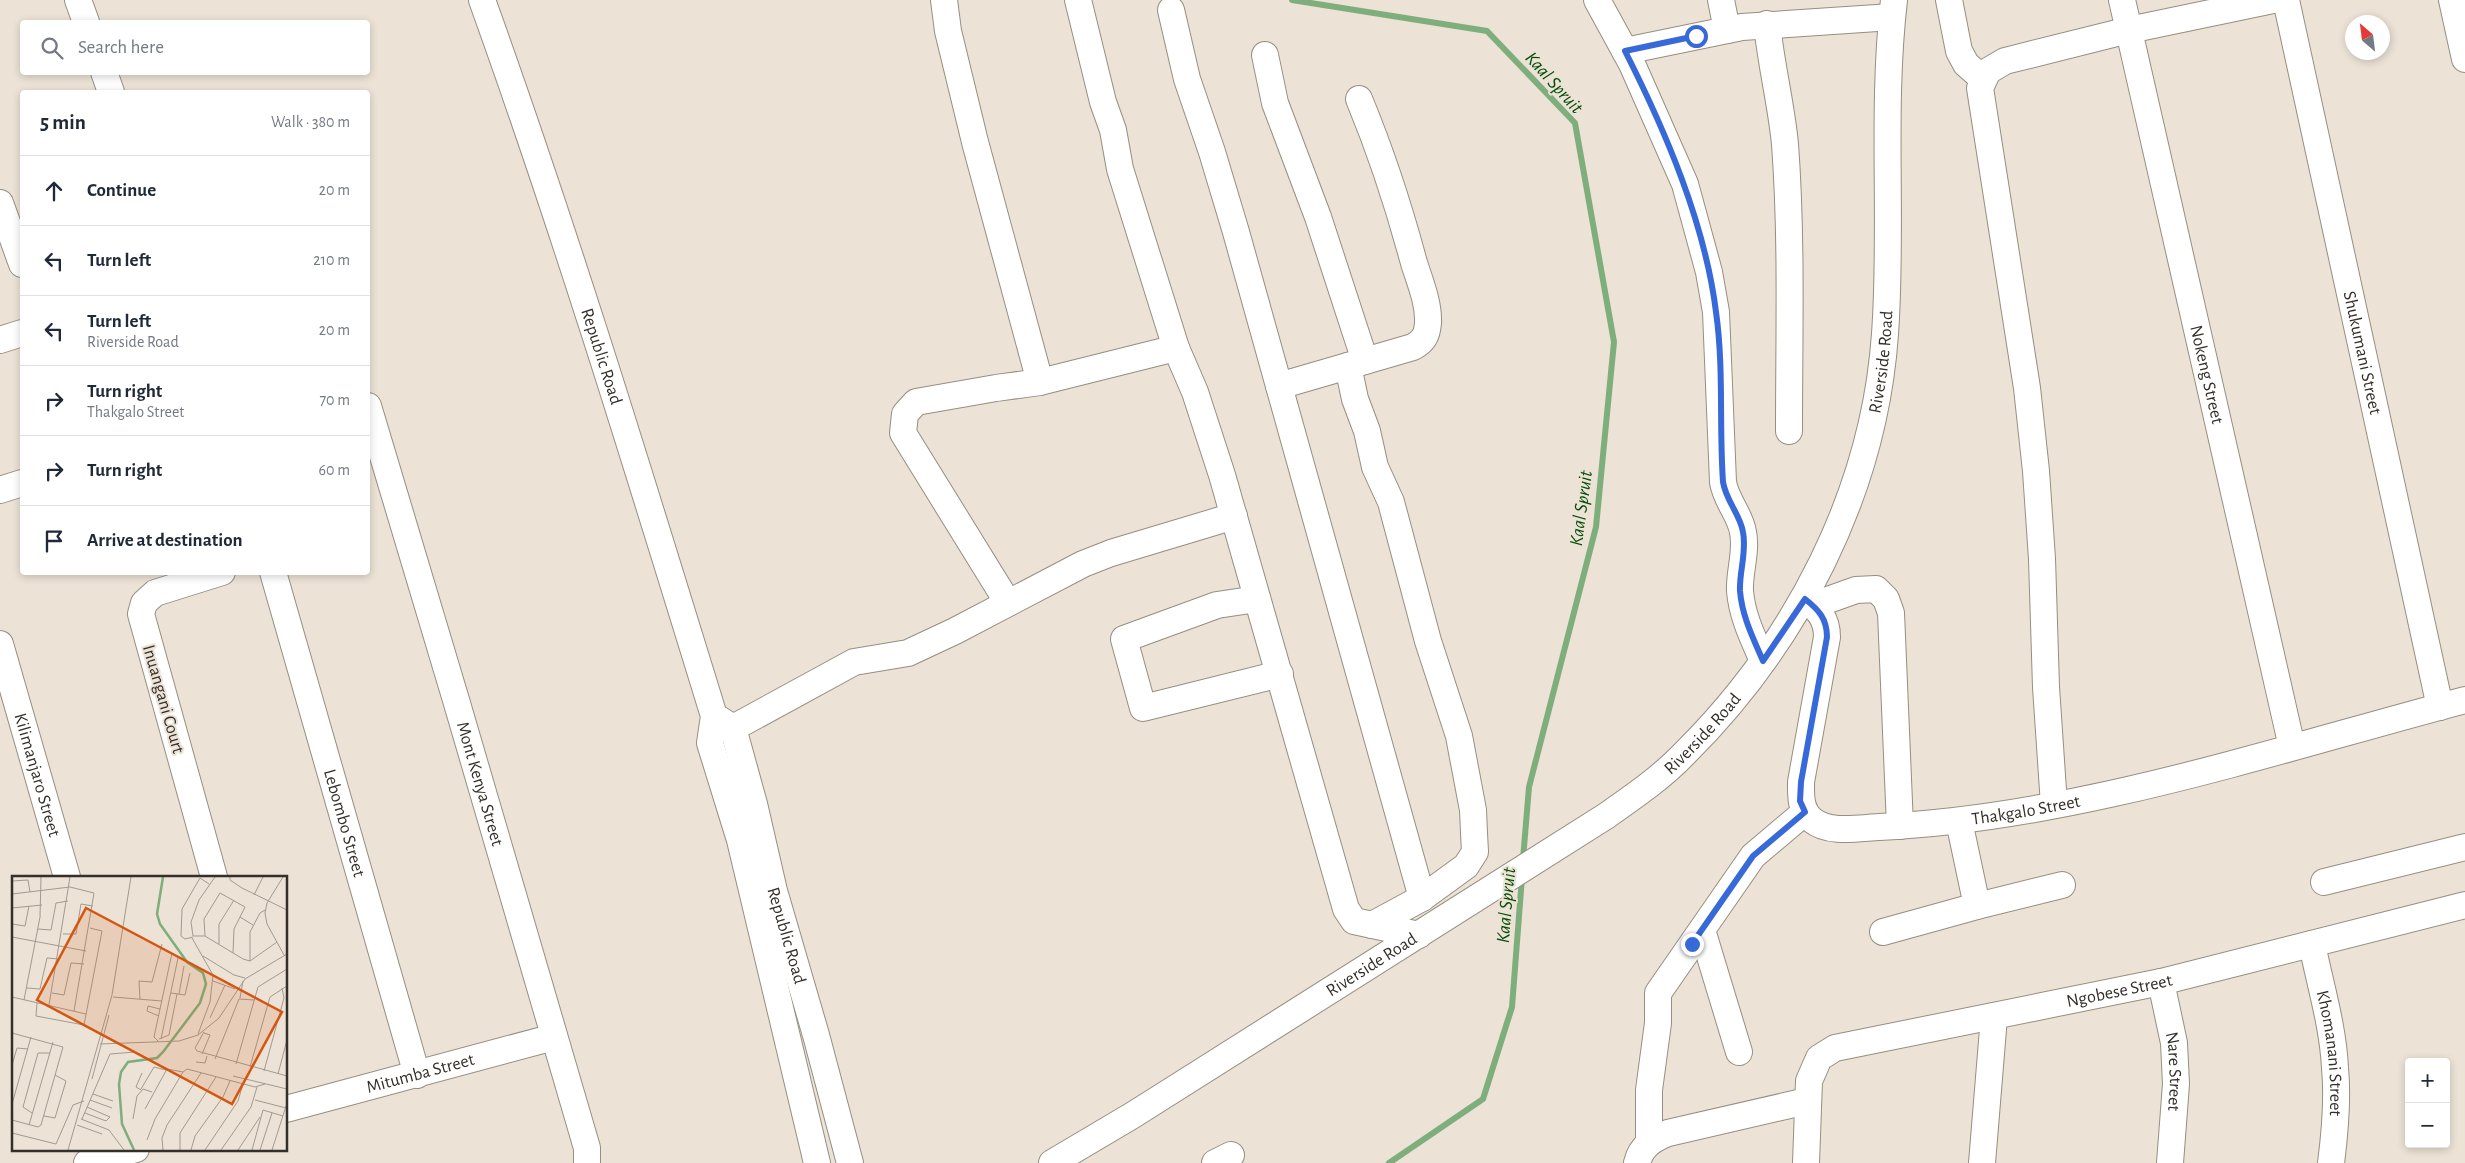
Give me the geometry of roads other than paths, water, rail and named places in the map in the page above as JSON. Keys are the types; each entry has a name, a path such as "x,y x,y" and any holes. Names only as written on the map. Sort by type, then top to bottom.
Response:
{"street":[{"path":"78,0 85,20"},
{"name":"Republic Road","path":"482,0 516,95 724,722 754,804 774,892 816,1035 850,1163"},
{"path":"944,0 948,31 1040,382"},
{"path":"1078,0 1103,102 1113,130 1120,169 1176,348 1195,392 1234,516 1346,909 1354,921 1419,934"},
{"path":"1597,0 1625,51 1685,184 1709,272 1716,312 1723,482 1725,494 1741,523 1744,535 1740,589 1742,606 1745,620 1763,661"},
{"path":"1721,0 1727,30"},
{"path":"1949,0 1959,51 1966,64 1983,79"},
{"name":"Nokeng Street","path":"2122,0 2292,747"},
{"path":"2054,805 2046,687 2042,559 2036,471 2027,388 1980,97 1983,79 1988,71 2004,61 2129,30 2273,0"},
{"name":"Shukumani Street","path":"2286,0 2440,707"},
{"path":"2452,0 2465,59"},
{"path":"1625,51 1727,30 1893,8"},
{"name":"Riverside Road","path":"1052,1163 1133,1115 1537,861 1606,816 1649,785 1683,756 1716,721 1809,602 1848,504 1861,464 1880,382 1885,333 1893,8"},
{"path":"1171,10 1187,79 1212,152 1422,898"},
{"path":"1767,24 1771,60 1780,102 1785,154 1789,246 1789,431"},
{"path":"1265,55 1276,103 1318,217 1357,364 1356,399 1367,431 1375,467 1391,502 1428,641 1459,736 1473,810 1474,852 1466,866 1422,898 1372,924"},
{"path":"105,75 109,90"},
{"path":"1279,386 1413,347 1423,342 1428,322 1426,304 1380,148 1359,99"},
{"path":"0,203 20,258"},
{"path":"0,340 20,334"},
{"path":"1008,603 903,434 905,414 916,402 1040,382 1176,348"},
{"name":"Mont Kenya Street","path":"370,413 587,1148 587,1163"},
{"path":"0,490 20,484"},
{"path":"724,722 854,662 908,653 955,631 1083,564 1111,553 1234,516"},
{"name":"Inuangani Court","path":"212,575 155,593 144,603 141,614 214,876"},
{"name":"Lebombo Street","path":"274,575 417,1075"},
{"path":"1809,602 1856,590 1876,590 1886,599 1891,613 1900,826"},
{"path":"1258,600 1217,605 1124,639 1143,708 1280,674"},
{"path":"1643,1153 1658,1023 1658,993 1753,856 1805,812 1800,801 1801,782 1827,637 1827,625 1822,615 1809,602"},
{"name":"Kilimanjaro Street","path":"0,644 67,876"},
{"name":"Thakgalo Street","path":"1805,812 1813,821 1838,829 1900,826 1959,820 2054,805 2118,792 2465,700"},
{"name":"Republic Road","path":"724,722 710,743 742,849 817,1163"},
{"path":"1959,820 1977,906"},
{"path":"2324,882 2465,847"},
{"path":"1883,932 2062,885"},
{"name":"Ngobese Street","path":"1806,1163 1806,1101 1813,1068 1819,1058 1835,1048 1994,1018 2161,982 2465,905"},
{"path":"1702,930 1739,1052"},
{"name":"Khomanani Street","path":"2312,944 2331,1033 2335,1067 2335,1133 2331,1163"},
{"name":"Nare Street","path":"2161,982 2174,1043 2176,1084 2170,1163"},
{"path":"1982,1163 1994,1018"},
{"name":"Mitumba Street","path":"288,1108 554,1037"},
{"path":"1643,1153 1679,1130 1806,1101"},
{"path":"87,1163 132,1150"}],"waterway":[{"name":"Kaal Spruit","path":"1292,0 1487,31 1575,123 1614,342 1596,527 1529,787 1523,859"},
{"name":"Kaal Spruit","path":"1389,1163 1483,1099 1512,1007 1522,877"}]}
